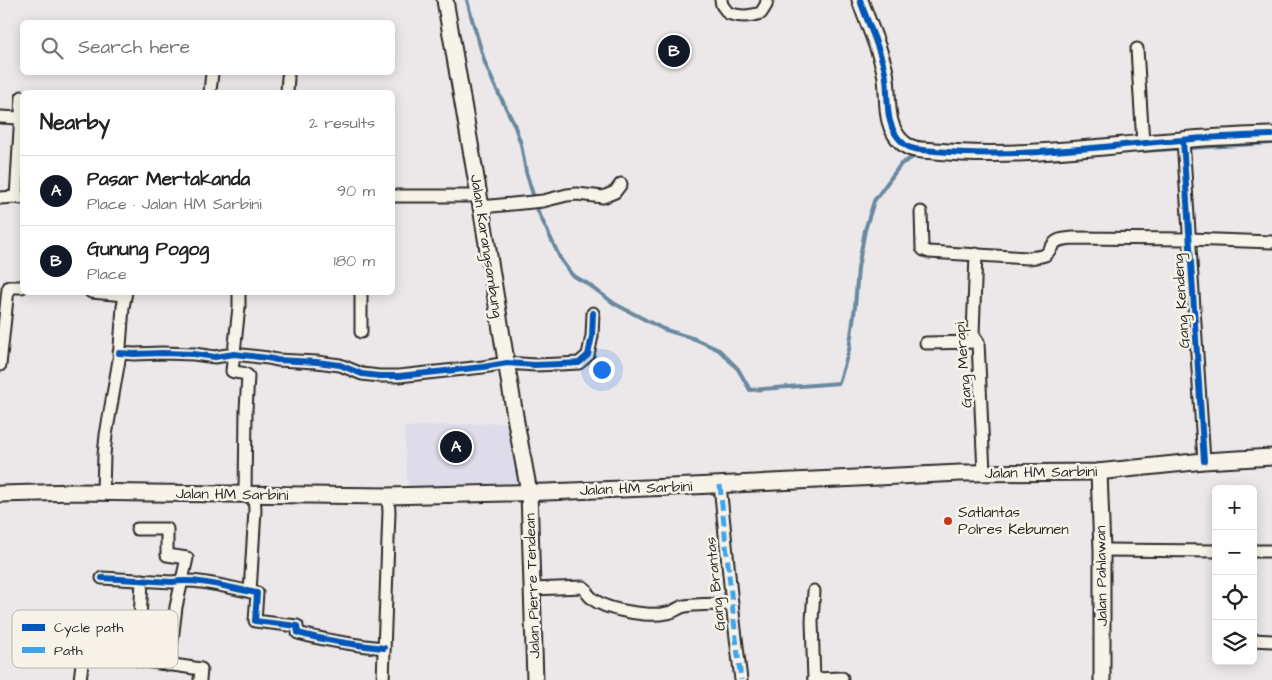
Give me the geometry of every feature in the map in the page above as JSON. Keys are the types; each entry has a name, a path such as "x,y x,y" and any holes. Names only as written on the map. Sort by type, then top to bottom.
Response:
{"main road":[{"name":"Jalan Karangsambung","path":"445,0 506,363 530,492"},
{"path":"860,0 885,72 889,121 902,143 910,148 956,153 993,154 1143,143 1183,146 1272,135"},
{"name":"Jalan HM Sarbini","path":"0,494 103,492 388,496 546,492 960,473 1099,472 1204,461 1272,457"},
{"name":"Jalan Pahlawan","path":"1099,472 1102,550 1102,680"},
{"name":"Jalan Pierre Tendean","path":"530,492 535,680"}],"street":[{"path":"721,0 728,13 740,17 761,13 767,0"},
{"path":"1137,49 1143,143"},
{"path":"210,90 212,75"},
{"path":"288,77 288,90"},
{"path":"0,117 20,118 19,197 0,198"},
{"name":"Gang Kendeng","path":"1183,146 1204,461"},
{"path":"395,196 480,202 542,201 577,194 603,197 615,192 621,184"},
{"path":"921,212 922,248 929,252 1028,258 1045,255 1056,242 1062,239 1189,239 1272,242"},
{"name":"Gang Merapi","path":"976,254 973,334 978,342 984,473"},
{"path":"0,365 8,287 20,287"},
{"path":"103,492 106,435 116,383 126,295"},
{"path":"239,295 232,371 244,373 248,376 246,410 249,494 255,510 250,592"},
{"path":"361,295 361,332"},
{"path":"120,353 194,354 215,357 234,354 277,360 340,365 362,374 379,376 399,376 506,363 535,365 579,362 588,356 591,346 593,313"},
{"path":"926,343 978,342"},
{"name":"Gang Brantas","path":"720,485 741,680"},
{"path":"383,680 388,496"},
{"path":"137,529 166,529 167,555 188,558 176,610"},
{"path":"1102,550 1212,551"},
{"path":"1257,551 1272,551"},
{"path":"102,578 172,582 182,580 197,581 257,593 255,621 297,626 298,633 319,639 344,644 384,648"},
{"path":"140,610 142,580"},
{"path":"532,590 583,588 598,603 636,613 667,614 688,605 732,604"},
{"path":"814,591 812,621 814,679 842,678"},
{"path":"1257,640 1272,641"},
{"path":"178,666 200,670 200,680"}],"shaded area":[{"path":"516,422 529,492 408,495 404,427"}],"waterway":[{"path":"467,0 485,63 514,124 521,144 526,172 538,211 561,260 572,275 615,304 663,329 695,339 719,350 738,369 750,390 839,383 849,350 858,268 865,230 874,201 901,164 917,156"},
{"path":"1141,151 1272,143"}],"marked path":[{"path":"720,485 741,680"}],"cycle path":[{"path":"860,0 883,63 889,119 892,128 896,136 906,146 914,149 966,153 1028,153 1204,138 1272,135"},
{"path":"1183,140 1204,461"},
{"path":"119,353 194,354 215,357 234,354 277,360 340,365 362,374 379,376 399,376 507,363 535,365 579,363 588,355 592,336 593,313"},
{"path":"102,578 172,582 193,581 257,593 255,621 297,626 298,633 309,636 384,648"}],"place":[{"name":"Gunung Pogog","path":"674,51"},
{"name":"Pasar Mertakanda","path":"456,447"},
{"name":"Satlantas Polres Kebumen","path":"948,521"}]}
